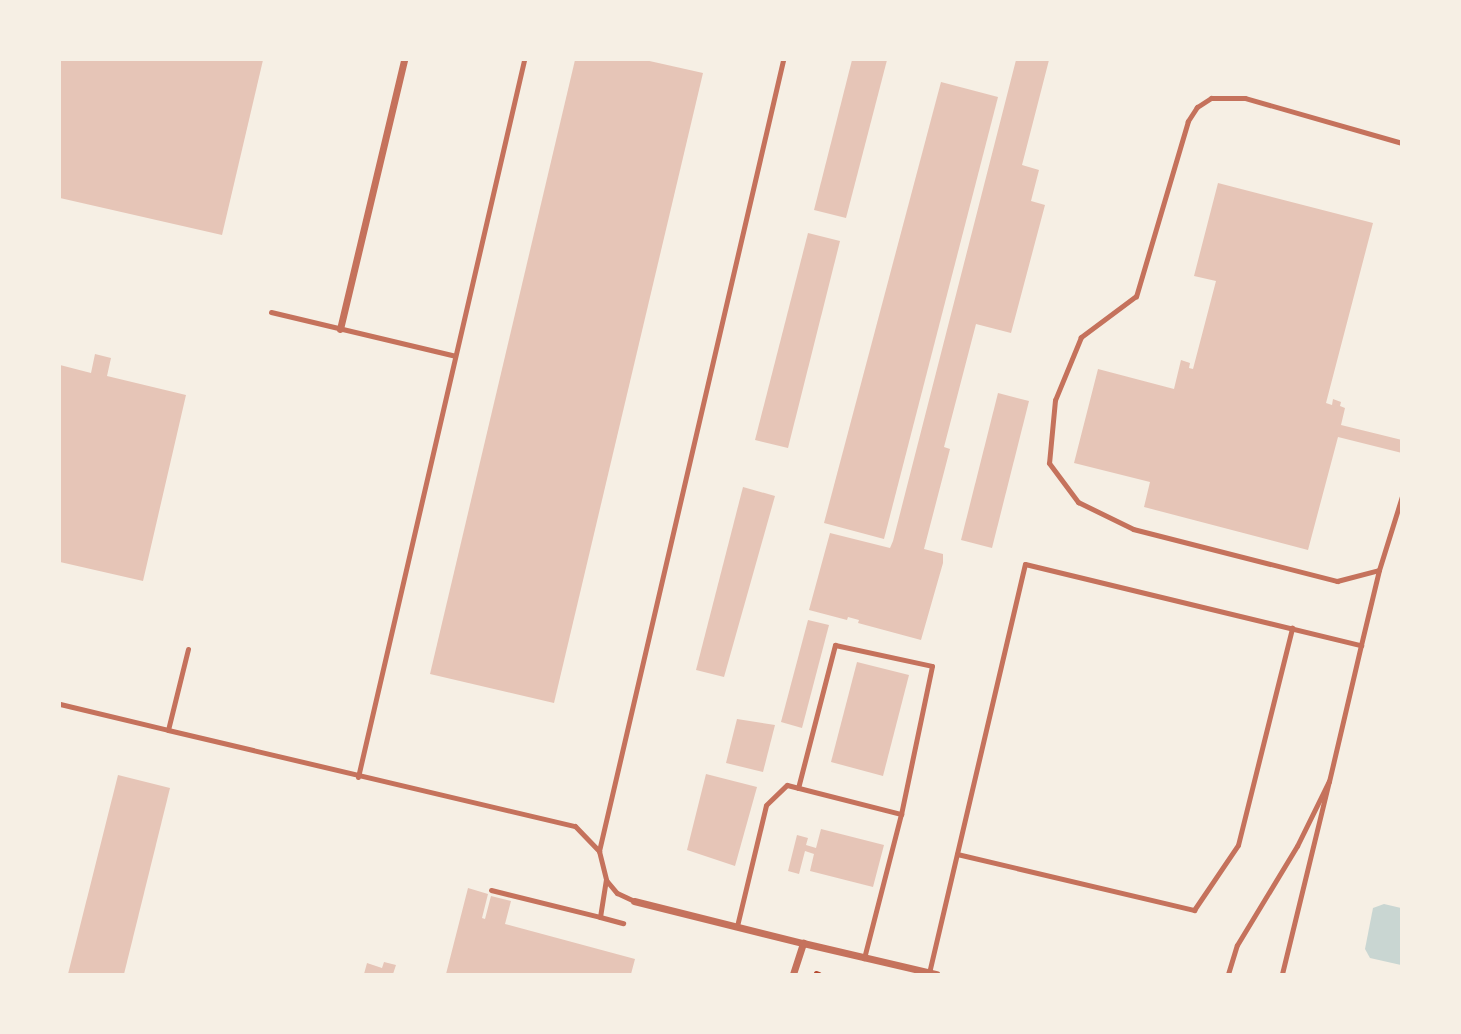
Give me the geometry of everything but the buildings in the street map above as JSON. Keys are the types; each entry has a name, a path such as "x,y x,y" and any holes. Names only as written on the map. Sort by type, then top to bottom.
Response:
{"street":[{"path":"340,329 404,60"},
{"path":"634,901 864,958 909,972 932,974"},
{"path":"793,975 803,943"},
{"path":"898,975 909,972"}],"lane":[{"path":"358,777 524,60"},
{"path":"600,917 606,880 599,851 783,60"},
{"path":"1379,570 1337,581 1133,529 1078,502 1049,463 1055,400 1081,337 1136,296 1188,121 1197,107 1211,98 1245,98 1402,143"},
{"path":"271,312 455,356"},
{"path":"1282,975 1379,570 1402,496"},
{"path":"932,974 957,854 1025,564 1361,645"},
{"path":"957,854 1194,910 1238,845 1292,628"},
{"path":"798,788 835,645 932,666 901,814 864,958"},
{"path":"168,730 188,649"},
{"path":"60,704 358,777 575,826 599,851"},
{"path":"1228,975 1237,945 1297,846 1329,781"},
{"path":"737,926 766,805 787,785 901,814"},
{"path":"606,880 617,893 634,901"},
{"path":"491,890 622,922"}],"shaded area":[{"path":"1384,904 1401,908 1401,965 1370,958 1365,949 1373,908"}]}
